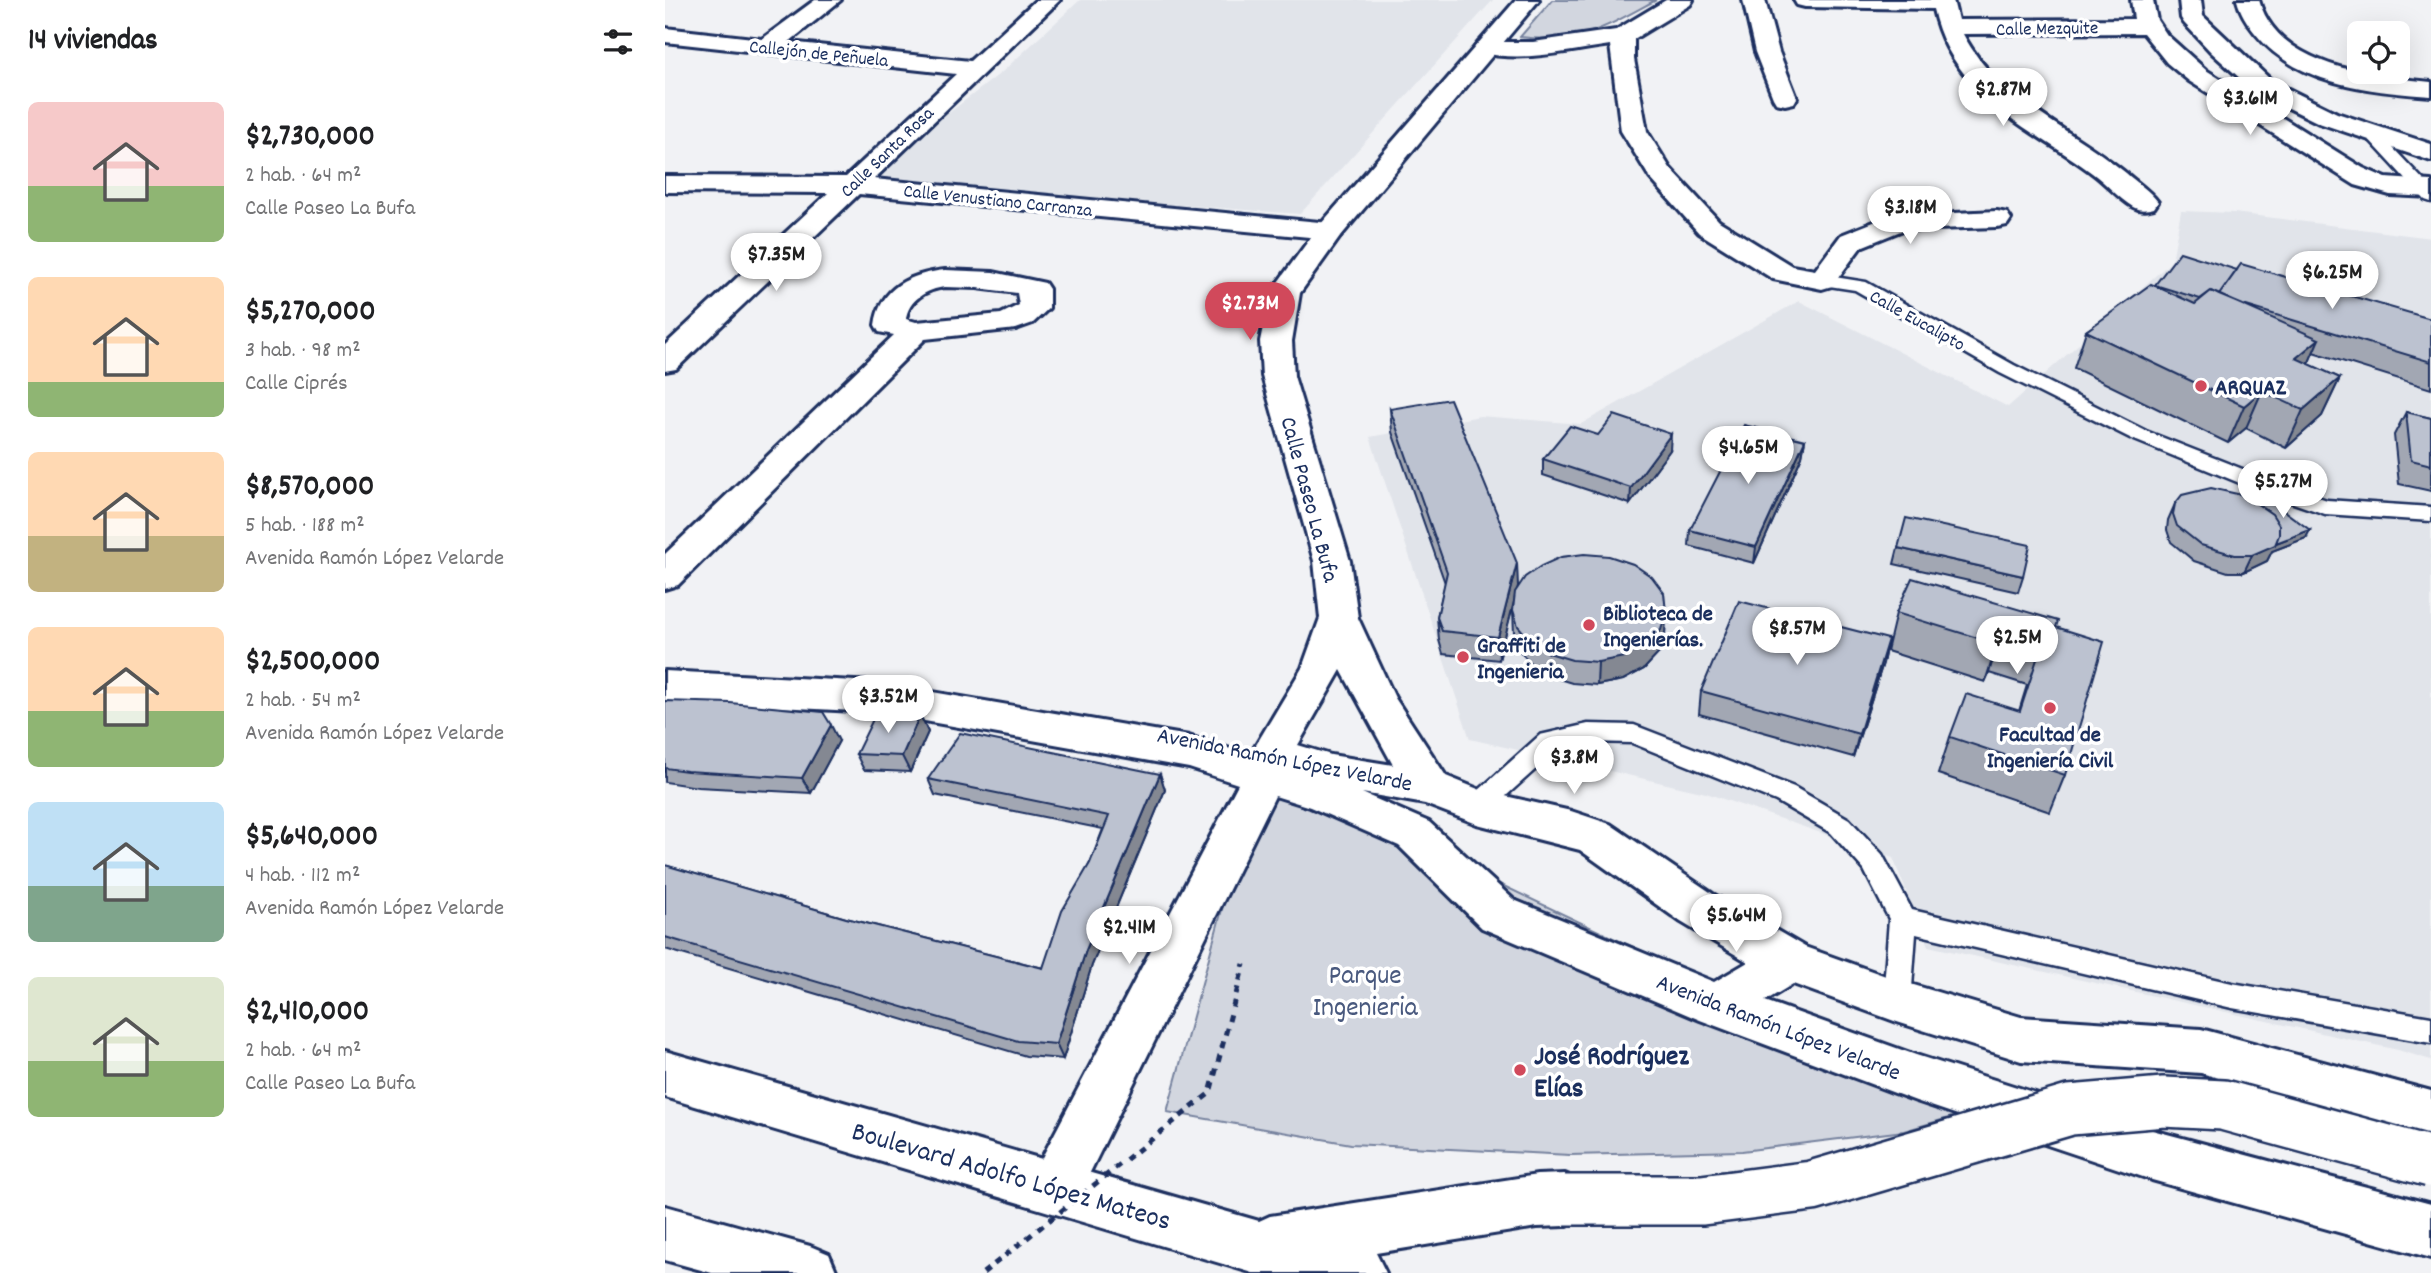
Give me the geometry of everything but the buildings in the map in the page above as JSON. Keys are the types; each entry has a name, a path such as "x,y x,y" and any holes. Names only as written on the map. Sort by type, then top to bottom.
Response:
{"street":[{"path":"766,47 830,0"},
{"name":"Calle Santa Rosa","path":"668,357 1049,0"},
{"name":"Calle Paseo La Bufa","path":"1055,1187 1267,765 1321,670 1339,618 1332,561 1278,376 1276,341 1285,293 1330,231 1528,0"},
{"path":"1487,47 1533,49 1622,36 1682,0"},
{"path":"1754,0 1767,52 1785,98"},
{"path":"1805,0 1943,1 1948,27 1970,68 1992,92 2104,169 2144,202"},
{"path":"2142,0 2147,26 2175,57 2226,96 2324,156 2378,184 2428,192"},
{"path":"2190,0 2192,18 2218,47 2263,86 2328,118 2431,153"},
{"path":"2248,0 2268,37 2297,58 2333,73 2389,85 2431,89"},
{"name":"Calle Mezquite","path":"1948,27 2147,26"},
{"name":"Callejón de Peñuela","path":"665,35 973,69"},
{"name":"Calle Eucalipto","path":"1622,36 1622,59 1634,131 1660,172 1709,227 1783,273 1822,280"},
{"name":"Calle Venustiano Carranza","path":"665,184 850,185 1330,231"},
{"path":"1822,280 1851,241 1899,222 1997,219"},
{"path":"665,576 916,331"},
{"path":"1339,618 1354,659 1375,701 1431,788"},
{"name":"Avenida Ramón López Velarde","path":"665,670 759,672 887,681 1267,765 1324,796 1414,834 1498,914 1717,1005 1916,1078 2152,1155 2431,1231"},
{"name":"Avenida Ramón López Velarde","path":"665,686 874,697 1267,765 1331,771 1431,788 1477,807 1571,828 1595,837 1697,908 1789,962 1897,1001 2021,1039 2201,1051 2431,1115"},
{"path":"1717,1005 1789,962"},
{"name":"Boulevard Adolfo López Mateos","path":"665,1074 1253,1246 1359,1273"},
{"path":"1253,1246 1537,1201 1702,1200 1812,1186 2070,1110 2164,1102 2223,1105 2431,1162"},
{"path":"665,1234 810,1273"}],"lane":[{"path":"2370,132 2428,192"},
{"name":"Calle Eucalipto","path":"1822,280 1860,286 2007,369 2139,435 2325,507 2431,514"},
{"path":"1477,807 1549,742 1588,733 1634,734 1784,793 1840,826 1873,862 1903,919 1897,1001"},
{"path":"1903,919 2003,944 2336,1017 2431,1030"}],"path":[{"path":"983,1273 1210,1093 1244,964"}],"shaded area":[{"path":"1080,0 1493,0 1300,214 878,183 872,172 1002,72"},
{"path":"2181,211 2234,213 2431,238 2431,1060 2398,1050 1928,946 1893,858 1706,793 1470,739 1370,437 1480,416 1581,424 1799,301 2008,407 2172,261"}],"green space":[{"path":"1552,0 1656,0 1591,32 1559,38 1520,37"},
{"name":"Parque Ingenieria","path":"1258,777 1363,819 1613,938 1993,1105 1904,1131 1742,1151 1570,1155 1351,1144 1167,1112"}],"place":[{"name":"ARQUAZ","path":"2201,386"},
{"name":"Biblioteca de Ingenierías.","path":"1589,625"},
{"name":"Graffiti de Ingenieria","path":"1463,657"},
{"name":"Facultad de Ingeniería Civil","path":"2050,708"},
{"name":"José Rodríguez Elías","path":"1520,1070"}]}
